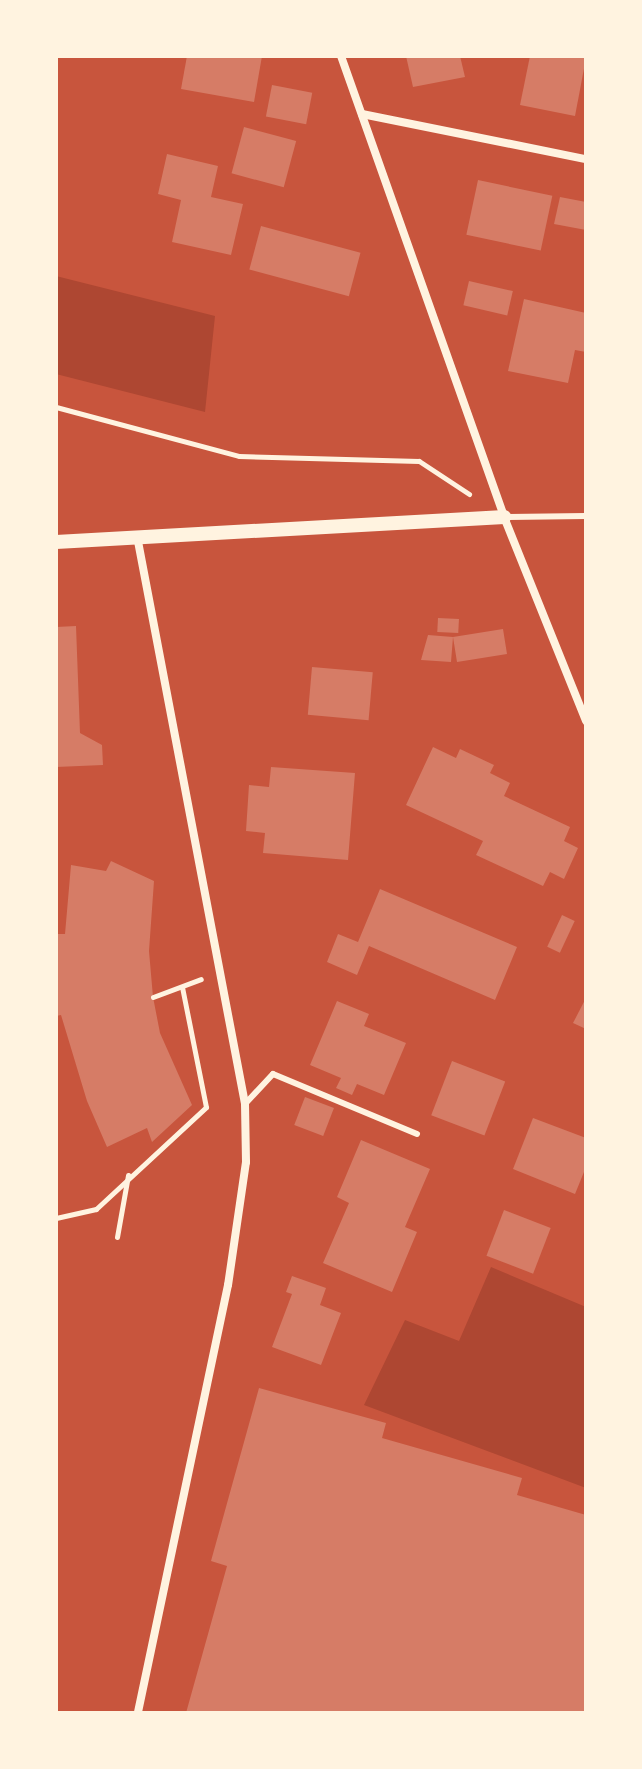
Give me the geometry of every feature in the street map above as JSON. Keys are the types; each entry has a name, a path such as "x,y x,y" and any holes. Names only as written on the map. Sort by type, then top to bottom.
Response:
{"street":[{"path":"341,56 504,517 586,721"},
{"path":"362,114 586,159"},
{"path":"56,542 504,517"},
{"path":"137,536 245,1104 246,1162 228,1285 138,1713"}],"lane":[{"path":"504,517 586,516"},
{"path":"245,1104 273,1074 417,1134"}],"path":[{"path":"56,407 239,456 419,461 504,517"},
{"path":"153,997 221,971"},
{"path":"56,1218 96,1209 128,1175 206,1107 182,987"},
{"path":"117,1237 128,1175"}],"shaded area":[{"path":"56,276 215,316 205,412 56,374"},
{"path":"491,1267 586,1307 586,1488 364,1405 405,1320 459,1341"}],"building":[{"path":"187,56 262,56 254,102 181,89"},
{"path":"406,56 460,56 465,77 413,87"},
{"path":"530,56 586,58 575,116 520,105"},
{"path":"272,85 312,93 306,124 266,116"},
{"path":"244,127 296,141 284,187 232,173"},
{"path":"167,154 218,166 211,197 243,204 231,255 172,242 181,200 158,194"},
{"path":"478,180 552,196 541,251 466,235"},
{"path":"560,197 586,202 586,230 554,224"},
{"path":"261,226 360,253 349,296 249,269"},
{"path":"469,281 513,291 507,315 463,305"},
{"path":"524,299 586,313 586,352 575,350 568,383 508,371"},
{"path":"438,618 459,619 458,633 437,632"},
{"path":"76,626 80,733 102,745 103,765 56,767 56,627"},
{"path":"503,629 507,654 457,662 453,637"},
{"path":"428,635 453,637 451,662 421,660"},
{"path":"312,667 373,672 369,720 308,715"},
{"path":"433,747 456,758 460,749 494,765 490,773 510,783 504,796 570,827 564,841 578,848 564,879 550,872 543,886 476,855 483,841 406,805"},
{"path":"271,767 355,773 348,860 263,853 265,833 246,831 249,785 269,787"},
{"path":"111,861 154,881 149,951 153,997 160,1033 192,1105 152,1142 147,1128 107,1147 87,1101 61,1015 56,1016 56,934 65,934 71,865 106,871"},
{"path":"380,889 517,947 495,1000 369,946 357,975 327,962 338,934 358,942"},
{"path":"562,915 575,921 560,953 547,947"},
{"path":"586,998 586,1029 573,1023"},
{"path":"337,1001 369,1014 364,1026 406,1043 384,1095 357,1084 352,1095 336,1088 341,1078 310,1065"},
{"path":"452,1061 505,1081 484,1136 431,1115"},
{"path":"305,1097 334,1108 323,1136 294,1125"},
{"path":"533,1118 586,1138 586,1167 575,1194 513,1169"},
{"path":"361,1140 430,1169 405,1227 417,1232 392,1292 323,1263 349,1203 337,1197"},
{"path":"504,1210 551,1228 533,1274 486,1256"},
{"path":"292,1276 326,1288 320,1305 341,1313 321,1365 272,1347 292,1294 286,1292"},
{"path":"259,1388 386,1423 382,1438 522,1478 517,1495 586,1515 586,1713 186,1713 227,1566 211,1561"}]}
